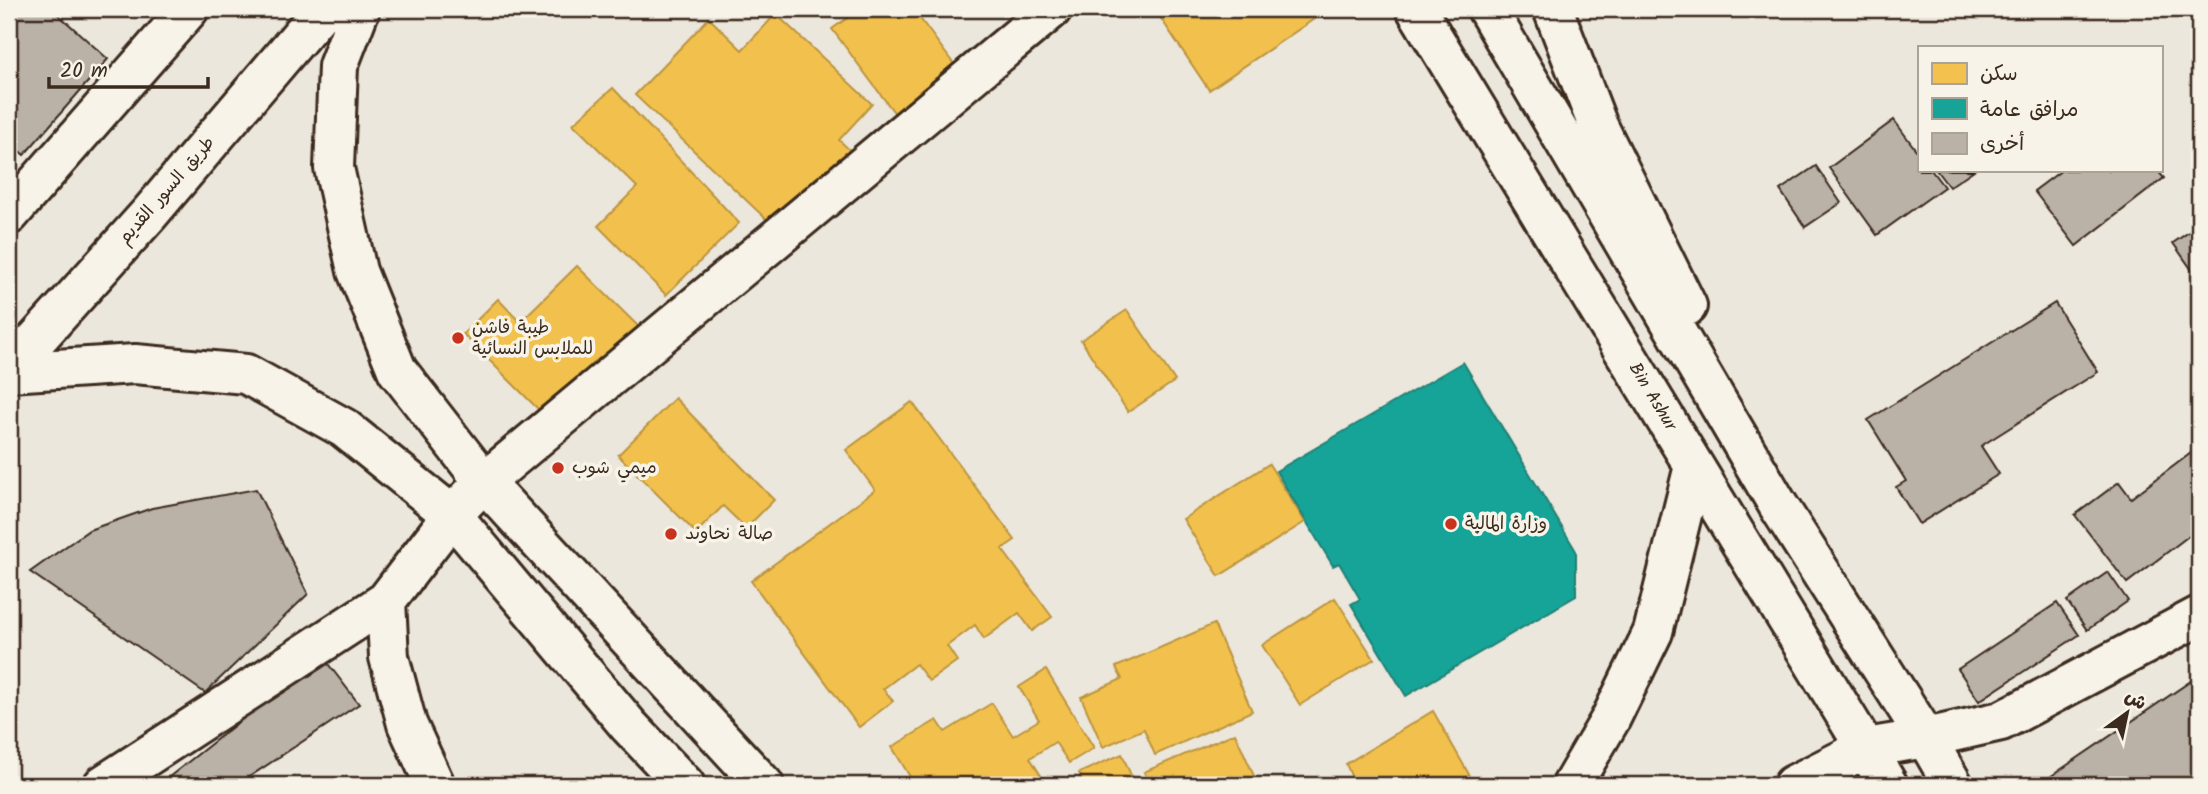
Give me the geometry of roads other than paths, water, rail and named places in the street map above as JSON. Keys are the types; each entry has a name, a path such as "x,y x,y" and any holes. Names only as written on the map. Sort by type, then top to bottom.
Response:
{"main road":[{"path":"9,215 189,9"},
{"name":"طريق السور القديم","path":"9,371 150,213 323,9"},
{"path":"359,9 338,66 334,167 357,271 397,370 484,482 764,785"},
{"path":"103,785 386,601 452,515 484,482 1052,9"},
{"name":"Bin Ashur","path":"1416,9 1888,785"},
{"path":"1487,9 1778,505 1953,785"},
{"path":"1553,9 1598,127 1670,268 1778,505"},
{"path":"9,371 135,364 246,374 344,428 452,515 629,726 685,785"},
{"path":"1572,785 1653,632 1694,466"},
{"path":"386,601 389,657 407,724 435,785"},
{"path":"1793,785 1866,748 2001,722 2196,624"}],"place":[{"name":"طيبة فاشن للملابس النسائية","path":"458,338"},
{"name":"ميمي شوب","path":"558,468"},
{"name":"وزارة المالية","path":"1451,524"},
{"name":"صالة نحاوند","path":"671,534"}]}
